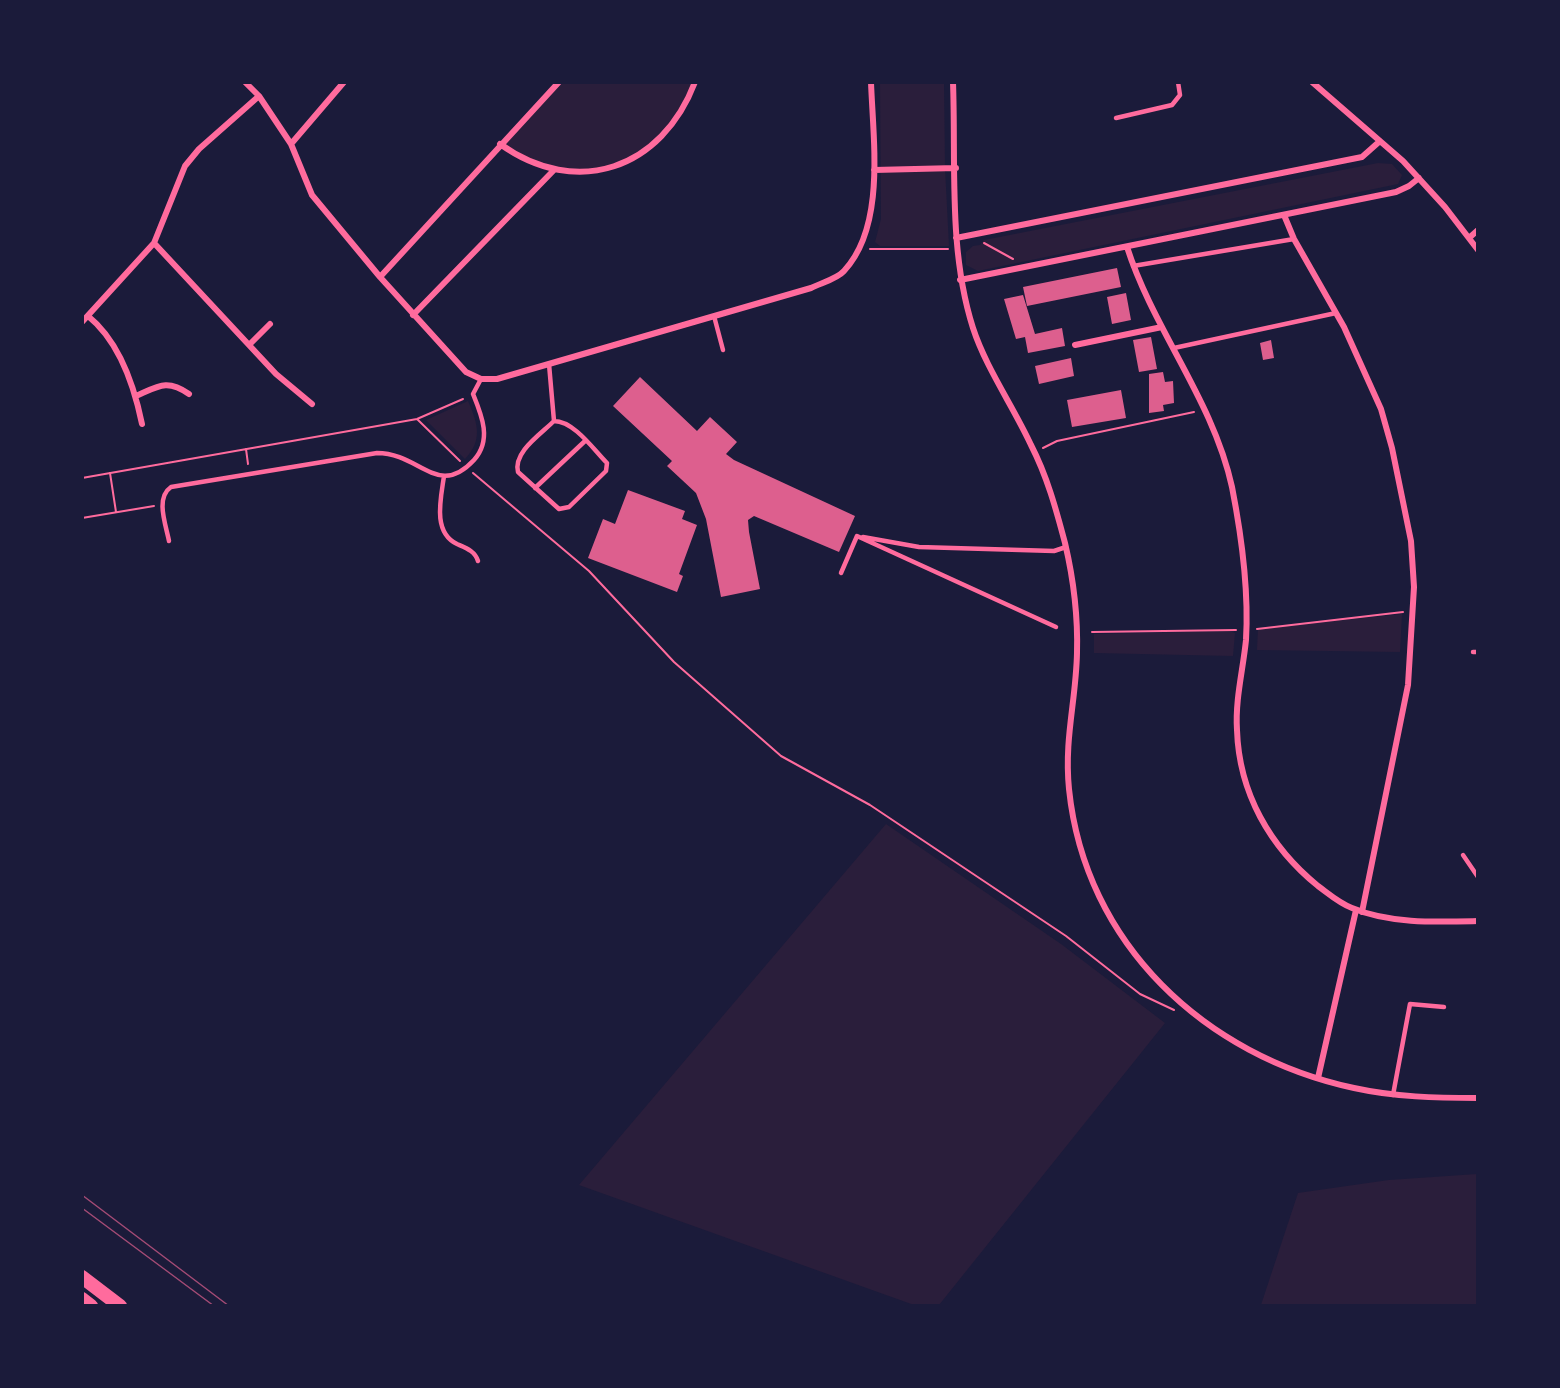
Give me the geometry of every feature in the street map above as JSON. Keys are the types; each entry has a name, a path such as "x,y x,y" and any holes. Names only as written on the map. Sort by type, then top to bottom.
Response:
{"main road":[{"path":"82,1277 120,1305"},
{"path":"82,1299 92,1305"}],"street":[{"path":"245,82 259,96 291,144 312,195 413,315 466,372 481,380 497,379 811,288 843,273 860,249 869,225 874,170 871,82"},
{"path":"291,144 344,82"},
{"path":"380,278 559,82"},
{"path":"500,144 514,155 554,170 578,174 604,169 647,151 683,112 695,82"},
{"path":"954,82 956,238 960,280 974,331 1035,452 1049,485 1066,547 1075,604 1077,654 1066,752 1070,793 1095,891 1117,932 1148,972 1189,1010 1245,1048 1318,1078 1393,1095 1478,1098"},
{"path":"1312,82 1419,178 1478,250"},
{"path":"82,322 154,243 185,166 199,149 259,96"},
{"path":"956,238 1362,157 1380,141"},
{"path":"874,170 956,168"},
{"path":"413,315 554,170"},
{"path":"960,280 1396,192 1419,178"},
{"path":"1284,215 1294,239 1336,313 1381,409 1392,448 1411,541 1413,611 1405,705 1359,911 1318,1078"},
{"path":"1469,238 1478,230"},
{"path":"154,243 276,374 312,404"},
{"path":"1127,247 1133,266 1162,327 1206,410 1231,483 1245,571 1246,630 1237,731 1248,791 1262,822 1292,862 1342,904 1359,911 1441,922 1478,921"},
{"path":"88,316 104,328 136,396 142,424"},
{"path":"249,345 270,324"},
{"path":"1075,345 1162,327"},
{"path":"136,396 161,385 176,385 189,394"}],"lane":[{"path":"1116,118 1172,105 1180,95 1178,82"},
{"path":"1133,266 1294,239"},
{"path":"1174,348 1336,313"},
{"path":"714,316 723,350"},
{"path":"549,364 554,421"},
{"path":"169,541 162,504 163,496 171,487 392,453 406,458 429,472 444,476 456,475 479,454 484,442 484,429 473,394 481,380"},
{"path":"554,421 562,421 607,463 606,471 569,507 559,509 518,472 516,464 519,455 554,421"},
{"path":"535,488 585,441"},
{"path":"444,476 440,508 442,528 454,542 472,551 478,561"},
{"path":"857,536 919,547 1054,550 1066,547"},
{"path":"841,573 857,536"},
{"path":"857,536 1056,627"},
{"path":"1463,855 1478,877"},
{"path":"1393,1095 1410,1004 1444,1007"}],"path":[{"path":"968,235 1028,267"},
{"path":"860,249 957,249"},
{"path":"82,478 417,419 473,394"},
{"path":"1035,452 1057,441 1206,410"},
{"path":"417,419 467,467 589,571 674,662 781,756 870,805 1066,936 1140,994 1170,1011 1189,1010"},
{"path":"246,449 249,474"},
{"path":"110,473 116,512"},
{"path":"82,518 162,504"},
{"path":"1092,632 1246,630 1413,611"}],"shaded area":[{"path":"559,83 695,83 683,112 647,151 604,169 554,170 500,144"},
{"path":"880,83 944,83 949,246 880,246 875,242 881,219"},
{"path":"1378,163 1392,164 1402,175 1398,184 978,271 966,265 966,252 973,246 980,245 984,240"},
{"path":"468,401 477,431 471,452 465,459 426,420"},
{"path":"1402,614 1400,652 1257,650 1258,629"},
{"path":"1229,631 1235,633 1233,656 1094,653 1094,634"},
{"path":"886,824 1061,944 1165,1023 939,1305 914,1305 579,1185"},
{"path":"1477,1174 1477,1305 1261,1305 1298,1193 1389,1180"}],"building":[{"path":"1117,268 1121,287 1027,306 1023,287"},
{"path":"1126,293 1131,320 1112,324 1107,297"},
{"path":"1023,295 1035,334 1062,328 1065,346 1028,353 1025,337 1016,339 1004,299"},
{"path":"1151,337 1157,369 1139,372 1133,340"},
{"path":"1271,340 1274,358 1263,360 1260,343"},
{"path":"1071,358 1074,376 1039,384 1035,366"},
{"path":"1163,372 1165,382 1173,381 1174,403 1163,405 1164,411 1149,413 1149,374"},
{"path":"640,377 697,431 710,417 737,442 726,454 734,460 855,516 839,552 754,516 748,520 760,589 721,597 706,519 696,493 667,466 672,461 613,406"},
{"path":"1121,390 1126,418 1072,427 1067,400"},
{"path":"628,490 685,511 682,519 697,525 679,574 683,576 677,592 588,558 603,519 615,524"}],"tram line":[{"path":"82,1195 229,1306"},
{"path":"82,1208 214,1306"}]}
